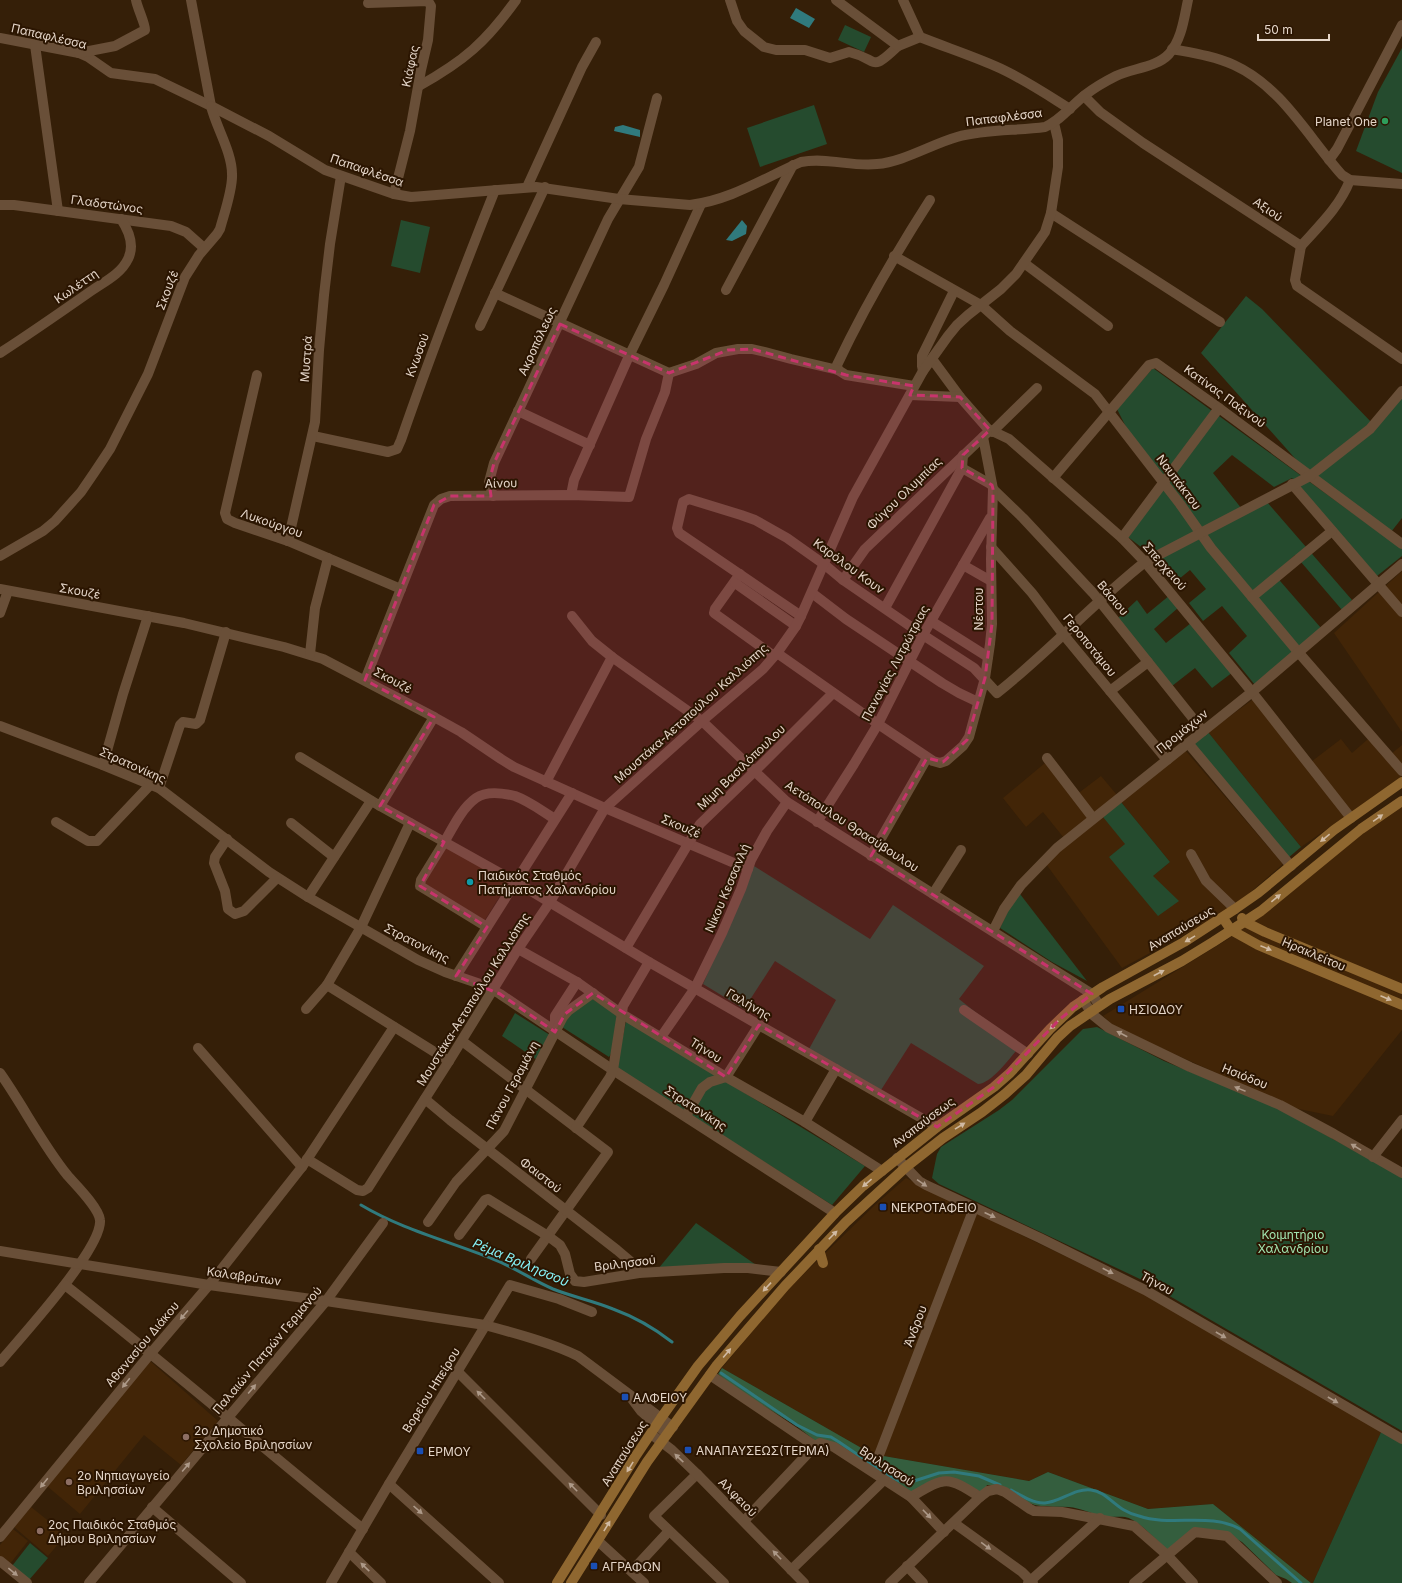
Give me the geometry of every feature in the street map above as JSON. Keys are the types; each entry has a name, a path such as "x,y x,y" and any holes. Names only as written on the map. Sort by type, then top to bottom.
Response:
{"main road":[{"name":"Αναπαύσεως","path":"557,1583 656,1426 707,1355 781,1272 863,1186 937,1127 994,1087 1028,1054 1060,1019 1087,997 1166,953 1235,910 1351,818 1402,782"},
{"name":"Αναπαύσεως","path":"571,1583 634,1482 710,1375 745,1331 789,1287 819,1249 846,1222 906,1167 947,1135 1006,1094 1026,1075 1062,1033 1095,1008 1182,961 1245,922 1261,911 1361,829 1402,801"},
{"name":"Ηρακλείτου","path":"1235,910 1245,922 1302,948 1402,989"},
{"name":"Ηρακλείτου","path":"1223,918 1231,930 1258,945 1402,1005"},
{"path":"819,1249 824,1263"}],"street":[{"path":"79,53 114,46 145,30 146,26 139,14 136,0"},
{"name":"Σκουζέ","path":"0,556 43,531 55,521 81,492 94,473 110,449 148,374 163,339 182,285 193,263 220,229 233,175 231,164 214,120 191,0"},
{"path":"418,86 448,70 474,50 499,24 516,0"},
{"path":"730,0 737,21 744,31 761,45 770,49 805,50 830,58 849,52 875,63 880,62 898,46 920,37 996,66 1070,109"},
{"path":"836,0 898,46"},
{"path":"903,0 920,37"},
{"name":"Παπαφλέσσα","path":"0,38 79,53 88,57 111,73 155,79 269,136 324,170 394,194 411,197 527,187 545,187 619,200 678,205 701,204 750,188 794,165 813,160 877,164 908,156 942,142 973,133 1045,127 1054,123 1084,96 1117,75 1159,61 1168,55 1178,40 1188,0"},
{"name":"Κιάφας","path":"368,3 407,3 420,1 428,1 431,3 428,40 418,86 408,145 394,194"},
{"path":"1329,160 1337,149 1402,25"},
{"path":"527,187 582,67 596,42"},
{"path":"35,45 58,211"},
{"path":"1172,49 1222,60 1235,65 1253,76 1278,97 1305,128 1342,175 1350,180 1402,184"},
{"name":"Αξιού","path":"1084,96 1100,112 1143,143 1301,246"},
{"name":"Ακροπόλεως","path":"493,496 489,477 494,463 608,219 639,168 657,98"},
{"name":"Μουστάκα-Αετοπούλου Καλλιόπης","path":"304,1163 357,1190 366,1190 450,1061 518,949 550,902 605,808 702,721 763,669 776,655 801,616 825,565 853,496 923,371 957,325 1008,282 1024,263 1044,232 1052,213 1058,167 1058,140 1054,123"},
{"path":"726,290 794,165"},
{"name":"Μυστρά","path":"288,541 313,436 317,407 319,350 327,273 341,176"},
{"path":"1350,180 1334,210 1301,246 1295,280 1297,286 1402,359"},
{"path":"480,326 545,187"},
{"name":"Κνωσού","path":"313,436 388,452 397,449 402,440 431,354 495,190"},
{"path":"838,370 837,365 866,306 894,256 930,200"},
{"path":"570,495 574,480 629,356 664,285 701,204"},
{"name":"Γλαδστώνος","path":"0,205 14,205 179,228 192,236 204,248"},
{"path":"1052,213 1220,322"},
{"name":"Κωλέττη","path":"0,353 66,309 121,269 129,257 131,246 129,233 122,219"},
{"name":"Ναυπάκτου","path":"894,256 954,291 982,305 1010,331 1090,389 1164,483 1200,533 1252,597 1402,771"},
{"path":"1024,263 1108,326"},
{"path":"923,371 922,356 954,291"},
{"path":"496,293 629,356 669,373 696,364 716,353 738,349 752,349 838,370 846,374 912,391 960,397"},
{"name":"Σπερχειού","path":"932,359 988,433 1009,438 1122,538 1144,562 1252,692 1351,818"},
{"name":"Κατίνας Παξινού","path":"1053,478 1149,365 1153,363 1159,364 1402,544"},
{"name":"Αίνου","path":"365,680 434,505 441,499 450,496 570,495 629,497 646,439 665,392 669,373"},
{"name":"Λυκούργου","path":"257,375 225,516 230,521 288,541 400,589"},
{"name":"Φύγου Ολυμπίας","path":"843,580 865,549 963,455 1037,388"},
{"path":"1063,634 1144,562 1310,476 1370,429 1402,391"},
{"path":"1122,538 1219,408"},
{"path":"518,411 590,444"},
{"name":"Νέστου","path":"927,758 938,763 948,759 967,740 971,732 985,678 992,624 991,547 993,487 988,433"},
{"path":"885,608 962,468 963,455"},
{"name":"Βάσιου","path":"962,468 993,487 1024,518 1099,601 1203,731"},
{"path":"1292,484 1402,612"},
{"name":"Καρόλου Κουν","path":"738,579 679,533 677,528 682,504 686,500 689,499 742,515 755,520 787,538 843,580 974,668 985,678 997,693 1023,672 1063,634"},
{"name":"Παναγίας Λυτρώτριας","path":"817,822 878,724 923,635 985,529 992,514"},
{"path":"1252,597 1332,531"},
{"name":"Γεροποτάμου","path":"991,547 1032,593 1063,634 1167,760"},
{"path":"310,654 315,608 328,558"},
{"name":"Προμάχων","path":"993,931 1004,909 1028,877 1057,848 1252,692 1402,564"},
{"path":"964,565 991,581"},
{"path":"738,579 715,609 714,613 927,758 871,856"},
{"path":"738,579 801,616"},
{"path":"738,579 796,626"},
{"path":"0,612 4,590"},
{"name":"Σκουζέ","path":"4,590 148,616 226,632 310,654 332,662 462,732 501,759 546,782 748,869"},
{"path":"812,593 846,619 909,661 959,693 978,702"},
{"path":"103,764 123,694 148,616"},
{"name":"Αετόπουλου Θρασύβουλου","path":"572,616 592,641 702,721 787,802 993,931 1087,997"},
{"path":"931,621 988,657"},
{"path":"56,822 88,842 97,841 155,786 180,725 183,722 196,724 200,720 226,632"},
{"path":"546,782 612,657"},
{"path":"1110,691 1148,662"},
{"name":"Μίμη Βασιλόπουλου","path":"626,948 700,824 833,693"},
{"path":"308,897 334,857 404,769 434,717"},
{"name":"Στρατονίκης","path":"0,726 103,764 155,786 277,878 418,960 493,990 835,1214"},
{"path":"1188,743 1291,866"},
{"path":"300,757 376,803"},
{"path":"1047,758 1094,818"},
{"path":"487,927 420,886 421,880 444,842 466,808 475,798 484,794 496,793 516,797 532,804 555,819"},
{"path":"456,976 572,793"},
{"name":"Νίκου Κεσσανλή","path":"661,1037 696,988 722,933 751,860 767,831 787,802"},
{"name":"Γαλήνης","path":"376,803 516,882 649,962 937,1127"},
{"path":"291,823 334,857"},
{"path":"306,1009 327,985 361,927 410,823"},
{"path":"227,839 215,857 214,863 229,911 235,914 244,912 277,878"},
{"path":"933,894 961,850"},
{"path":"1190,854 1206,881 1235,910"},
{"name":"Τήνου","path":"518,949 576,982 622,1014 726,1077 805,1122 882,1171"},
{"path":"576,1128 608,1082 613,1070 623,1006 649,962"},
{"path":"555,1032 555,1016 576,982"},
{"path":"327,985 450,1061"},
{"name":"Πάνου Γεραμάνη","path":"428,1222 456,1182 504,1131 565,1014 593,993"},
{"name":"Ησιόδου","path":"1087,997 1109,1028 1190,1067 1280,1105 1402,1173"},
{"path":"964,1010 1028,1054"},
{"path":"686,1116 702,1088 710,1082 726,1077 759,1025"},
{"name":"Αθανασίου Διάκου","path":"0,1537 151,1353 209,1285 304,1163 394,1027"},
{"path":"462,1041 608,1152 531,1259"},
{"path":"198,1048 304,1163"},
{"path":"805,1122 836,1069"},
{"path":"0,1073 16,1096 52,1157 99,1215 100,1222 98,1232 81,1264 0,1362"},
{"name":"Φαιστού","path":"425,1099 630,1261 639,1273"},
{"path":"1373,1157 1402,1120"},
{"name":"Τήνου","path":"897,1158 919,1181 926,1185 1094,1264 1145,1290 1402,1439"},
{"path":"459,1235 486,1199 548,1236"},
{"name":"Άνδρου","path":"879,1454 974,1208"},
{"name":"Παλαιών Πατρών Γερμανού","path":"89,1583 326,1301 383,1223"},
{"name":"Βριλησσού","path":"548,1236 562,1247 570,1274 575,1281 584,1282 639,1273 748,1268 781,1272"},
{"name":"Καλαβρύτων","path":"0,1251 209,1285 485,1325"},
{"path":"65,1285 151,1353 363,1529"},
{"name":"Βορείου Ηπείρου","path":"331,1583 389,1484 510,1286 559,1299 592,1312"},
{"name":"Αλφειού","path":"485,1325 572,1353 596,1368 630,1396 640,1411 667,1434 697,1474 804,1583"},
{"path":"458,1372 601,1515"},
{"path":"710,1375 815,1446 744,1521"},
{"name":"Αλφειού","path":"656,1426 667,1434"},
{"name":"Βριλησσού","path":"815,1446 820,1443 831,1445 911,1497 937,1482 944,1481 961,1484 980,1497"},
{"path":"697,1474 654,1516 724,1583"},
{"path":"791,1570 884,1480"},
{"path":"389,1484 499,1583"},
{"path":"890,1583 980,1497 988,1491 997,1489 1006,1492 1034,1511 1062,1512 1100,1518 1134,1526 1167,1555 1193,1583"},
{"path":"911,1497 944,1532"},
{"path":"152,1507 236,1582"},
{"path":"954,1523 1022,1572 1031,1582 1100,1518"},
{"path":"632,1571 669,1531"},
{"path":"1134,1583 1195,1532 1227,1536 1277,1583"},
{"path":"598,1541 644,1583"},
{"path":"349,1552 381,1583"},
{"path":"0,1561 27,1583"},
{"path":"907,1566 923,1583"}],"highlighted area":[{"path":"560,324 669,373 728,350 752,349 846,375 914,386 910,395 960,397 990,430 963,455 962,468 992,485 993,489 992,624 985,678 967,740 943,762 927,758 871,856 1092,994 1060,1019 994,1087 937,1127 759,1025 726,1077 593,993 565,1014 555,1032 500,994 456,976 487,927 420,886 444,842 380,806 434,717 365,680 434,505 450,496 491,496 489,482 494,463"}],"shaded area":[{"path":"1402,571 1402,732 1334,633"},
{"path":"1255,698 1307,765 1341,739 1352,753 1368,739 1385,759 1402,745 1402,777 1301,847 1208,732"},
{"path":"1185,750 1283,864 1237,904 1200,926 1122,968 1046,864 1068,843 1043,812 1026,827 1003,798 1045,763 1072,798 1101,776 1117,795 1126,844 1109,857 1153,876 1170,862 1121,802"},
{"path":"1402,802 1402,1030 1333,1116 1294,1108 1114,1026 1103,1016 1228,939"},
{"path":"448,845 509,881 484,921 427,887 424,882"},
{"path":"906,1178 1144,1294 1382,1430 1313,1583 1311,1583 1213,1504 1148,1509 1048,1472 1029,1481 872,1454 722,1368 785,1292 876,1204"},
{"path":"150,1361 218,1421 181,1465 144,1435 80,1514 47,1486"},
{"name":"2ος Παιδικός Σταθμός Δήμου Βριλησσίων","path":"31,1507 66,1535 48,1556 14,1527"},
{"path":"13,1529 28,1541 10,1564 0,1556 0,1545"}],"green space":[{"path":"845,25 871,37 864,52 838,40"},
{"name":"Planet One","path":"1402,48 1402,173 1356,151 1378,92"},
{"path":"814,105 827,144 760,167 747,128"},
{"path":"401,220 430,227 420,273 391,266"},
{"path":"1246,296 1262,309 1373,424 1402,392 1402,518 1391,532 1300,464 1201,353"},
{"path":"1153,368 1402,549 1402,556 1377,576 1292,478 1274,487 1232,455 1213,473 1246,514 1267,502 1352,600 1342,610 1295,555 1274,574 1321,628 1255,685 1229,653 1247,636 1222,606 1203,621 1189,603 1206,589 1190,570 1173,584 1141,547 1128,537 1168,483 1128,431 1117,409"},
{"path":"1170,595 1179,607 1154,629 1166,643 1191,623 1233,672 1212,688 1195,668 1172,686 1118,618 1137,600 1147,614"},
{"path":"1208,732 1301,847 1288,858 1193,744"},
{"path":"1121,802 1170,862 1153,876 1179,901 1158,916 1109,857 1125,844 1103,817"},
{"path":"754,866 870,939 893,905 984,966 959,999 1019,1047 995,1075 989,1080 978,1084 911,1043 881,1090 809,1049 836,1000 775,961 744,1009 703,984"},
{"path":"1020,894 1087,981 1052,962 1000,928 1008,911"},
{"path":"591,998 617,1015 612,1052 609,1057 562,1027 571,1013"},
{"path":"515,1013 550,1035 537,1060 502,1036"},
{"path":"626,1021 865,1166 832,1205 620,1070 617,1066"},
{"name":"Κοιμητήριο Χαλανδρίου","path":"1097,1027 1164,1061 1275,1107 1402,1177 1402,1431 1142,1280 939,1184 932,1178 937,1154 941,1147 1012,1100 1083,1029"},
{"path":"696,1223 759,1267 658,1269"},
{"path":"722,1368 872,1454 1029,1481 1048,1472 1148,1509 1213,1504 1311,1583 1292,1583 1276,1575 1242,1542 1224,1532 1195,1531 1168,1551 1142,1526 1125,1517 1104,1517 1081,1509 1036,1505 1026,1502 1005,1490 993,1486 987,1485 983,1493 962,1482 913,1493 817,1442 795,1425 736,1389 718,1374"},
{"path":"1382,1430 1402,1443 1402,1583 1313,1583"},
{"path":"30,1543 48,1558 29,1580 12,1566"}],"water":[{"path":"796,8 815,19 809,28 790,18"},
{"path":"623,125 640,130 640,137 614,131 615,127"},
{"path":"742,220 747,226 746,234 732,241 726,240"}],"waterway":[{"name":"Ρέμα Βριλησσού","path":"361,1205 377,1214 410,1228 501,1262 553,1289 606,1306 637,1319 672,1342"},
{"name":"Ρέμα Βριλησσού","path":"721,1373 797,1425 817,1435 831,1437 889,1476 899,1481 911,1482 939,1473 954,1472 979,1476 1000,1485"},
{"name":"Ρέμα Βριλησσού","path":"1011,1490 1032,1501 1041,1503 1051,1502 1079,1491 1091,1490 1104,1495 1124,1510 1137,1516 1164,1520 1216,1521 1228,1524 1240,1529 1301,1583"}],"place":[{"name":"Planet One","path":"1385,121"},
{"name":"Παιδικός Σταθμός Πατήματος Χαλανδρίου","path":"470,882"},
{"name":"ΗΣΙΟΔΟΥ","path":"1121,1009"},
{"name":"ΝΕΚΡΟΤΑΦΕΙΟ","path":"883,1207"},
{"name":"ΑΛΦΕΙΟΥ","path":"625,1397"},
{"name":"2ο Δημοτικό Σχολείο Βριλησσίων","path":"186,1437"},
{"name":"ΑΝΑΠΑΥΣΕΩΣ(ΤΕΡΜΑ)","path":"688,1450"},
{"name":"ΕΡΜΟΥ","path":"420,1451"},
{"name":"2ο Νηπιαγωγείο Βριλησσίων","path":"69,1482"},
{"name":"2ος Παιδικός Σταθμός Δήμου Βριλησσίων","path":"40,1531"},
{"name":"ΑΓΡΑΦΩΝ","path":"594,1566"}]}
